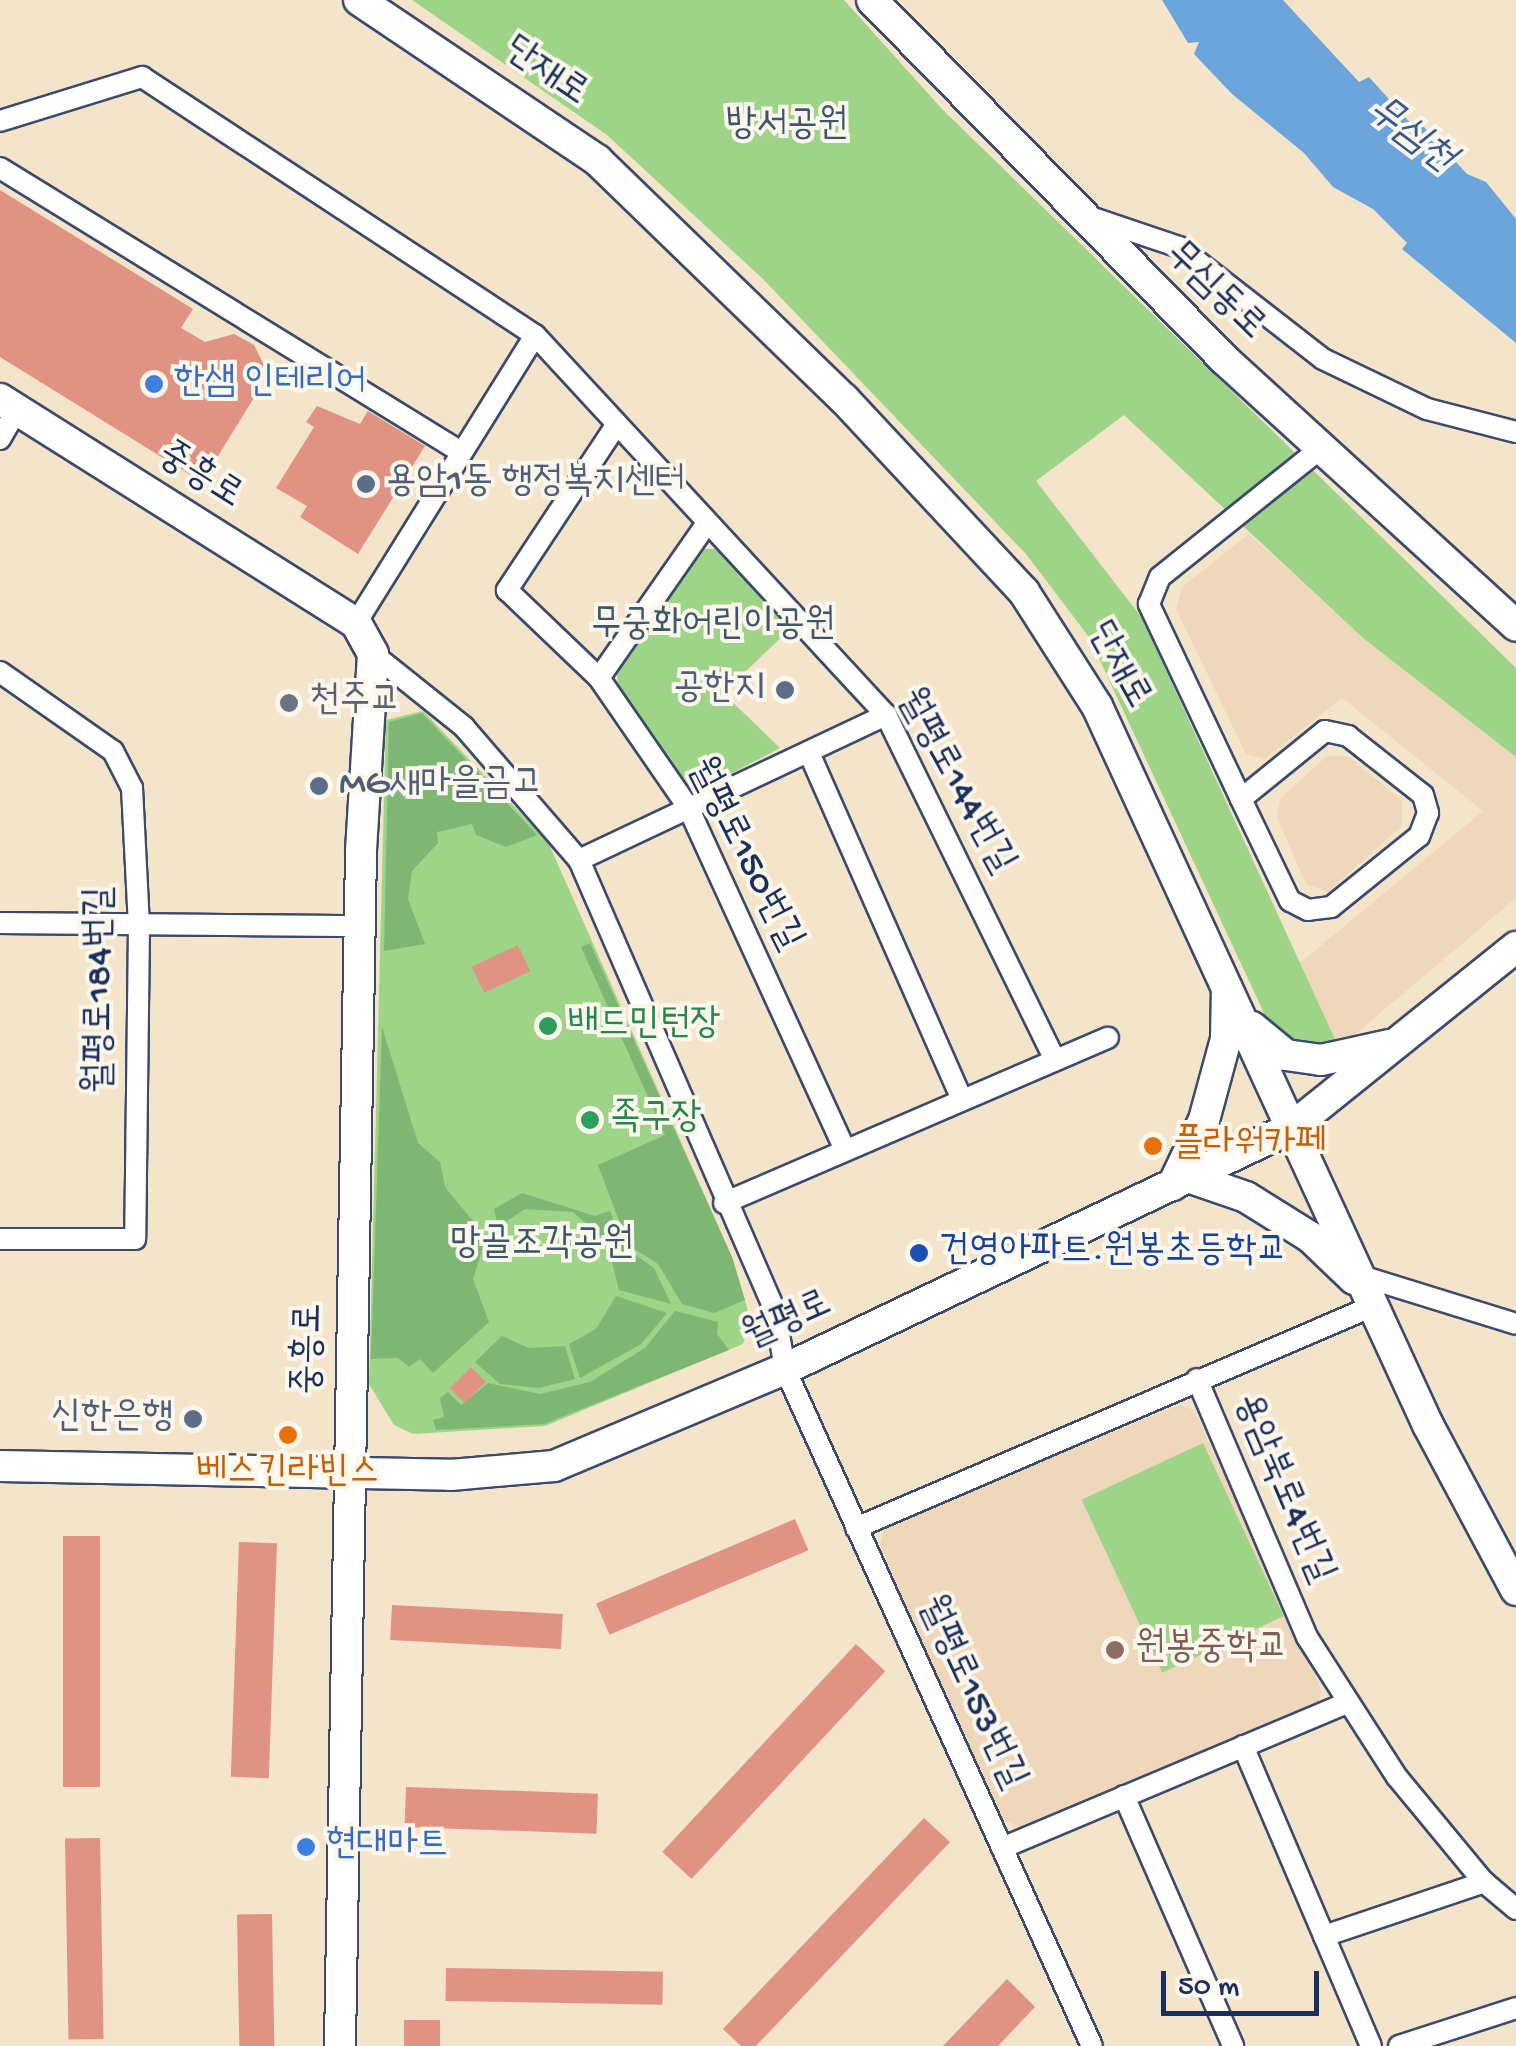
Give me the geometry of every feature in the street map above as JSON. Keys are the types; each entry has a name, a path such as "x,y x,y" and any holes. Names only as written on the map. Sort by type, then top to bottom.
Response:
{"street":[{"name":"단재로","path":"359,0 597,160 780,335 1012,578 1097,706 1228,982 1366,1291 1516,1590"},
{"name":"무심동로","path":"872,0 1076,212 1320,448 1516,626"},
{"name":"월평로144번길","path":"0,121 142,77 535,336 886,715 1055,1060"},
{"path":"0,168 461,452"},
{"path":"1076,212 1180,247 1323,359 1426,408 1516,432"},
{"path":"374,654 356,624 535,336"},
{"path":"0,438 9,404"},
{"name":"중흥로","path":"9,404 356,624"},
{"name":"월평로150번길","path":"615,426 507,590 600,678 688,807 844,1148"},
{"path":"1241,798 1326,730 1348,736 1423,794 1428,813 1419,836 1331,907 1308,910 1290,902 1149,604 1160,576 1320,448"},
{"path":"600,678 707,523"},
{"name":"중흥로","path":"340,2046 360,926 374,654"},
{"name":"월평로153번길","path":"374,654 464,727 579,860 724,1203 775,1311 784,1369 1092,2046"},
{"name":"월평로184번길","path":"0,672 114,751 132,788 140,927 134,1239 0,1238"},
{"path":"579,860 688,807 810,756 886,715"},
{"path":"810,756 962,1099"},
{"path":"0,923 360,926"},
{"name":"월평로","path":"0,1466 348,1469 451,1475 554,1466 784,1369 1291,1128 1516,947"},
{"path":"1228,982 1226,1039 1204,1120 1180,1181 1246,1196 1310,1237 1366,1291 1516,1324"},
{"path":"1246,1023 1286,1054 1321,1060 1396,1043"},
{"path":"724,1203 844,1148 1108,1038"},
{"path":"1197,1379 1366,1291"},
{"name":"용암북로4번길","path":"856,1528 1197,1379 1307,1637 1397,1777 1484,1882 1516,1909"},
{"path":"1002,1848 1348,1702"},
{"path":"1242,1746 1371,2046"},
{"path":"1124,1796 1234,2046"},
{"path":"1324,1936 1484,1882"},
{"path":"1399,2046 1516,2008"}],"shaded area":[{"path":"1249,534 1363,638 1516,757 1516,898 1339,1048 1300,963 1483,811 1342,698 1264,759 1246,754 1176,609 1182,587"},
{"path":"1327,756 1348,756 1402,801 1402,826 1328,892 1306,884 1277,817 1280,799"},
{"name":"원봉중학교","path":"1179,1405 1194,1410 1321,1689 1319,1702 1026,1830 1000,1818 880,1545 885,1526"}],"green space":[{"name":"방서공원","path":"412,0 844,0 942,109 1516,668 1516,757 1363,638 1124,415 1036,481 1142,618 1339,1048 1277,1041 1089,637 1026,554 763,279 607,135"},
{"name":"무궁화어린이공원","path":"699,549 717,549 791,628 723,693 780,748 696,792 684,786 618,690 617,672"},
{"name":"망골조각공원","path":"423,711 548,842 732,1257 751,1321 743,1344 545,1426 413,1434 394,1425 369,1384 386,720"},
{"path":"422,713 537,835 506,847 476,835 472,824 437,832 438,843 412,871 408,899 425,944 384,951 389,722"},
{"path":"590,943 732,1257 745,1300 714,1313 682,1304 658,1264 628,1245 598,1165 665,1135 581,947"},
{"path":"382,1027 418,1143 440,1162 445,1187 486,1237 473,1279 489,1322 433,1373 420,1359 409,1367 398,1358 371,1359"},
{"path":"522,1193 595,1216 610,1211 624,1247 654,1268 671,1304 619,1290 607,1242 573,1212 525,1209 498,1227 494,1209"},
{"path":"616,1296 667,1313 641,1344 580,1378 569,1344 596,1329"},
{"path":"675,1311 718,1322 717,1334 729,1350 544,1424 436,1430 433,1420 444,1417 440,1398 448,1392 461,1405 488,1383 540,1394 590,1382 645,1348"},
{"path":"502,1336 529,1348 565,1346 575,1379 539,1388 500,1384 475,1362"},
{"path":"1203,1443 1284,1616 1162,1673 1082,1500"}],"water":[{"name":"무심천","path":"1162,0 1283,0 1359,82 1369,77 1415,128 1424,127 1467,174 1486,182 1516,219 1516,343 1402,249 1407,243 1373,209 1333,187 1304,153 1232,94 1194,54 1199,42 1188,43"}],"building":[{"path":"0,190 193,309 181,328 205,342 234,334 254,345 264,365 260,388 202,482 0,357"},
{"path":"317,406 360,424 368,411 425,446 358,554 300,517 307,506 276,488 314,427 306,422"},
{"path":"518,945 530,971 484,993 472,967"},
{"path":"471,1367 486,1382 465,1403 450,1388"},
{"path":"795,1519 808,1550 609,1635 596,1603"},
{"path":"63,1536 100,1536 100,1787 63,1787"},
{"path":"239,1542 277,1543 269,1778 231,1777"},
{"path":"392,1605 563,1614 561,1649 390,1640"},
{"path":"856,1644 885,1671 692,1879 662,1852"},
{"path":"406,1787 598,1794 596,1834 405,1827"},
{"path":"924,1818 950,1842 756,2046 741,2046 723,2029"},
{"path":"100,1838 104,2039 69,2040 65,1839"},
{"path":"272,1914 274,2046 239,2046 237,1915"},
{"path":"446,1968 663,1972 662,2005 445,2001"},
{"path":"1007,1979 1035,2007 998,2046 943,2046"},
{"path":"404,2020 440,2020 440,2046 404,2046"}],"place":[{"name":"한샘 인테리어","path":"154,384"},
{"name":"용암1동 행정복지센터","path":"366,484"},
{"name":"공한지","path":"785,690"},
{"name":"천주교","path":"289,703"},
{"name":"MG새마을금고","path":"319,786"},
{"name":"배드민턴장","path":"548,1026"},
{"name":"족구장","path":"590,1120"},
{"name":"플라워카페","path":"1153,1146"},
{"name":"건영아파트.원봉초등학교","path":"919,1253"},
{"name":"신한은행","path":"193,1419"},
{"name":"베스킨라빈스","path":"288,1435"},
{"name":"원봉중학교","path":"1115,1650"},
{"name":"현대마트","path":"306,1847"}]}
